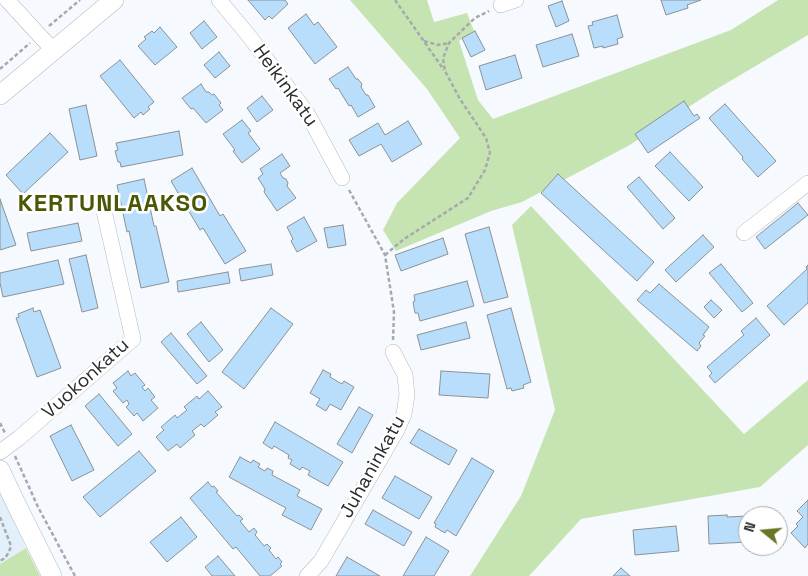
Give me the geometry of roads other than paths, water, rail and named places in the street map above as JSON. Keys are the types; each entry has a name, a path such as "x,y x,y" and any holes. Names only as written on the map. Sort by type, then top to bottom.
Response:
{"street":[{"path":"7,0 53,50"},
{"path":"0,95 114,0"},
{"name":"Heikinkatu","path":"219,0 249,36 307,113 342,178"},
{"path":"501,5 516,0"},
{"path":"744,233 808,183"},
{"name":"Vuokonkatu","path":"5,448 133,338 102,202"},
{"name":"Juhaninkatu","path":"307,576 321,560 397,430 404,414 407,395 405,375 393,352"},
{"path":"0,470 52,576"}],"district":[{"name":"KERTUNLAAKSO","path":"113,204"}]}
